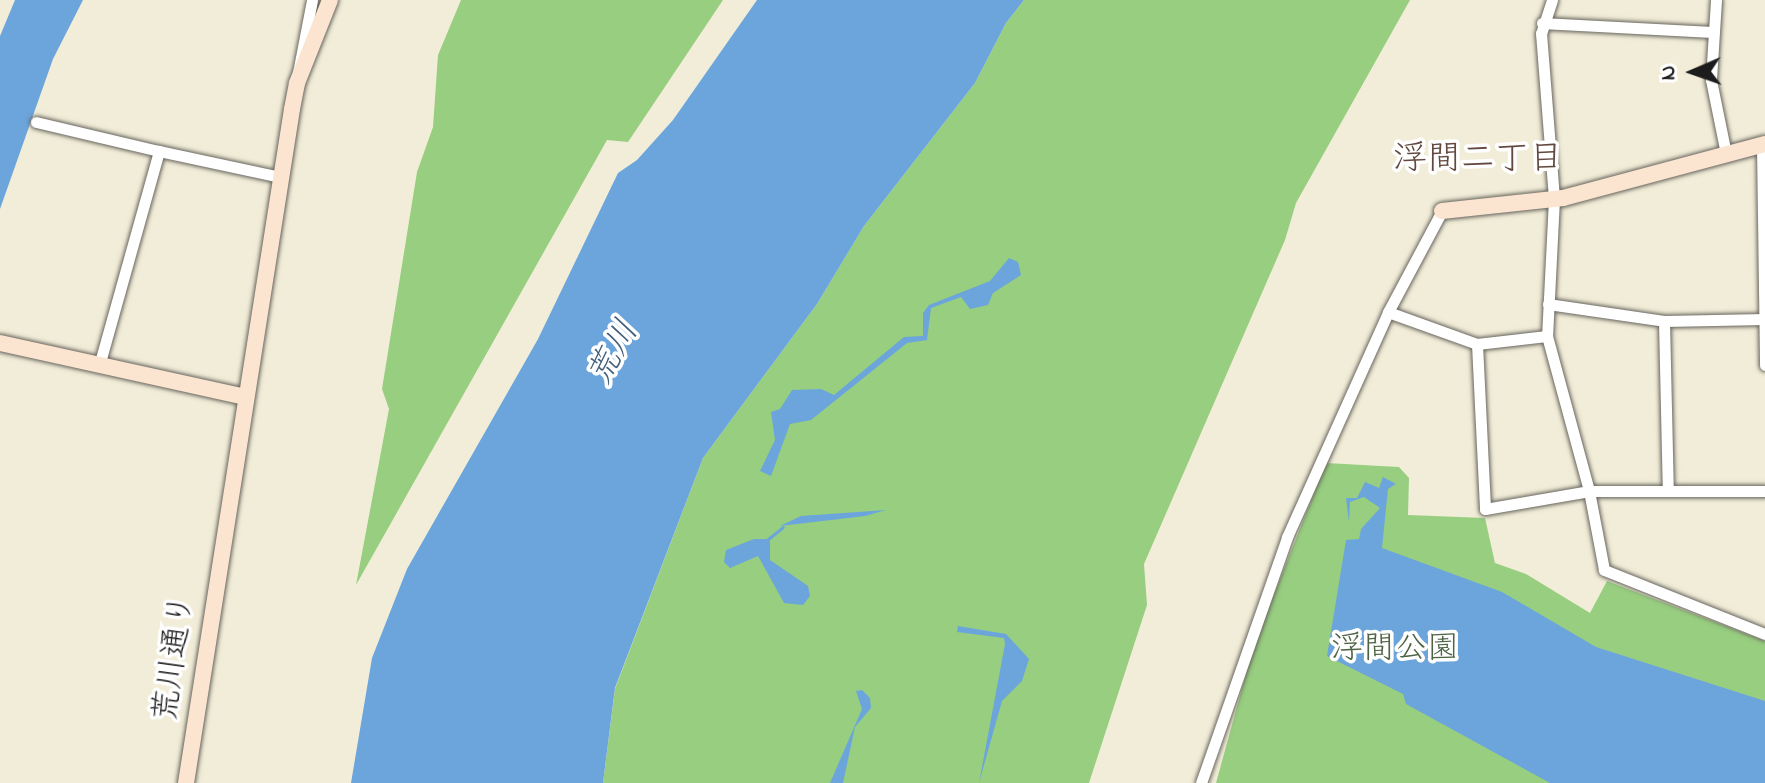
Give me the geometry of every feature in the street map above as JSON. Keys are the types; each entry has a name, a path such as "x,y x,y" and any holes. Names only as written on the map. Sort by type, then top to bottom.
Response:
{"street":[{"path":"297,83 296,62 312,0"},
{"name":"荒川通り","path":"186,783 221,541 297,83 330,0"},
{"path":"1552,0 1542,23 1554,199 1547,336 1589,491 1604,570 1611,576 1765,634"},
{"path":"1716,0 1711,80 1726,154"},
{"path":"1542,23 1712,32"},
{"path":"36,122 280,177"},
{"path":"1201,783 1287,537 1388,312 1442,211 1554,199 1764,144 1765,365"},
{"path":"99,366 159,151"},
{"path":"1548,304 1664,321 1765,319"},
{"path":"1388,312 1477,344 1547,336"},
{"path":"1664,321 1668,491"},
{"path":"0,343 246,397"},
{"path":"1477,344 1485,509 1589,491 1765,491"}],"green space":[{"path":"461,0 723,0 628,142 607,140 356,585 389,409 382,389 417,172 433,127 438,55"},
{"path":"1024,0 1410,0 1296,203 1285,240 1144,564 1147,605 1089,783 603,783 615,689 703,458 817,304 864,226 975,83 1006,23"},
{"name":"浮間公園","path":"1326,463 1399,467 1409,478 1408,515 1485,518 1495,563 1526,574 1590,613 1607,581 1765,641 1765,783 1216,783 1254,645"}],"water":[{"path":"15,0 83,0 53,59 0,209 0,36"},
{"name":"荒川","path":"757,0 1024,0 1006,23 975,83 864,226 817,304 703,458 615,688 603,783 351,783 372,658 407,569 538,339 618,173 637,160 673,120"},
{"path":"1009,258 1018,262 1021,275 993,293 988,305 970,309 961,297 931,308 927,340 907,343 811,420 790,424 771,476 760,471 775,440 771,412 780,409 792,390 821,389 834,395 904,337 923,336 923,313 929,305 990,281"},
{"path":"1383,477 1396,484 1388,489 1382,548 1502,592 1596,647 1765,701 1765,783 1550,783 1406,704 1403,694 1327,656 1346,540 1359,539 1361,529 1380,508 1364,497 1350,502 1349,522 1346,498 1357,498 1365,482 1379,488"},
{"path":"886,510 865,516 780,526 801,516"},
{"path":"754,539 770,539 770,560 808,586 810,596 803,605 784,603 758,556 730,568 724,562 726,550"},
{"path":"958,626 1006,634 1029,659 1022,681 1002,701 979,783 1005,644 1004,638 957,632"},
{"path":"862,690 870,698 871,708 855,727 843,783 830,783 862,709 856,691"}],"waterway":[{"path":"768,539 783,527"}],"district":[{"name":"浮間二丁目","path":"1478,161"}]}
